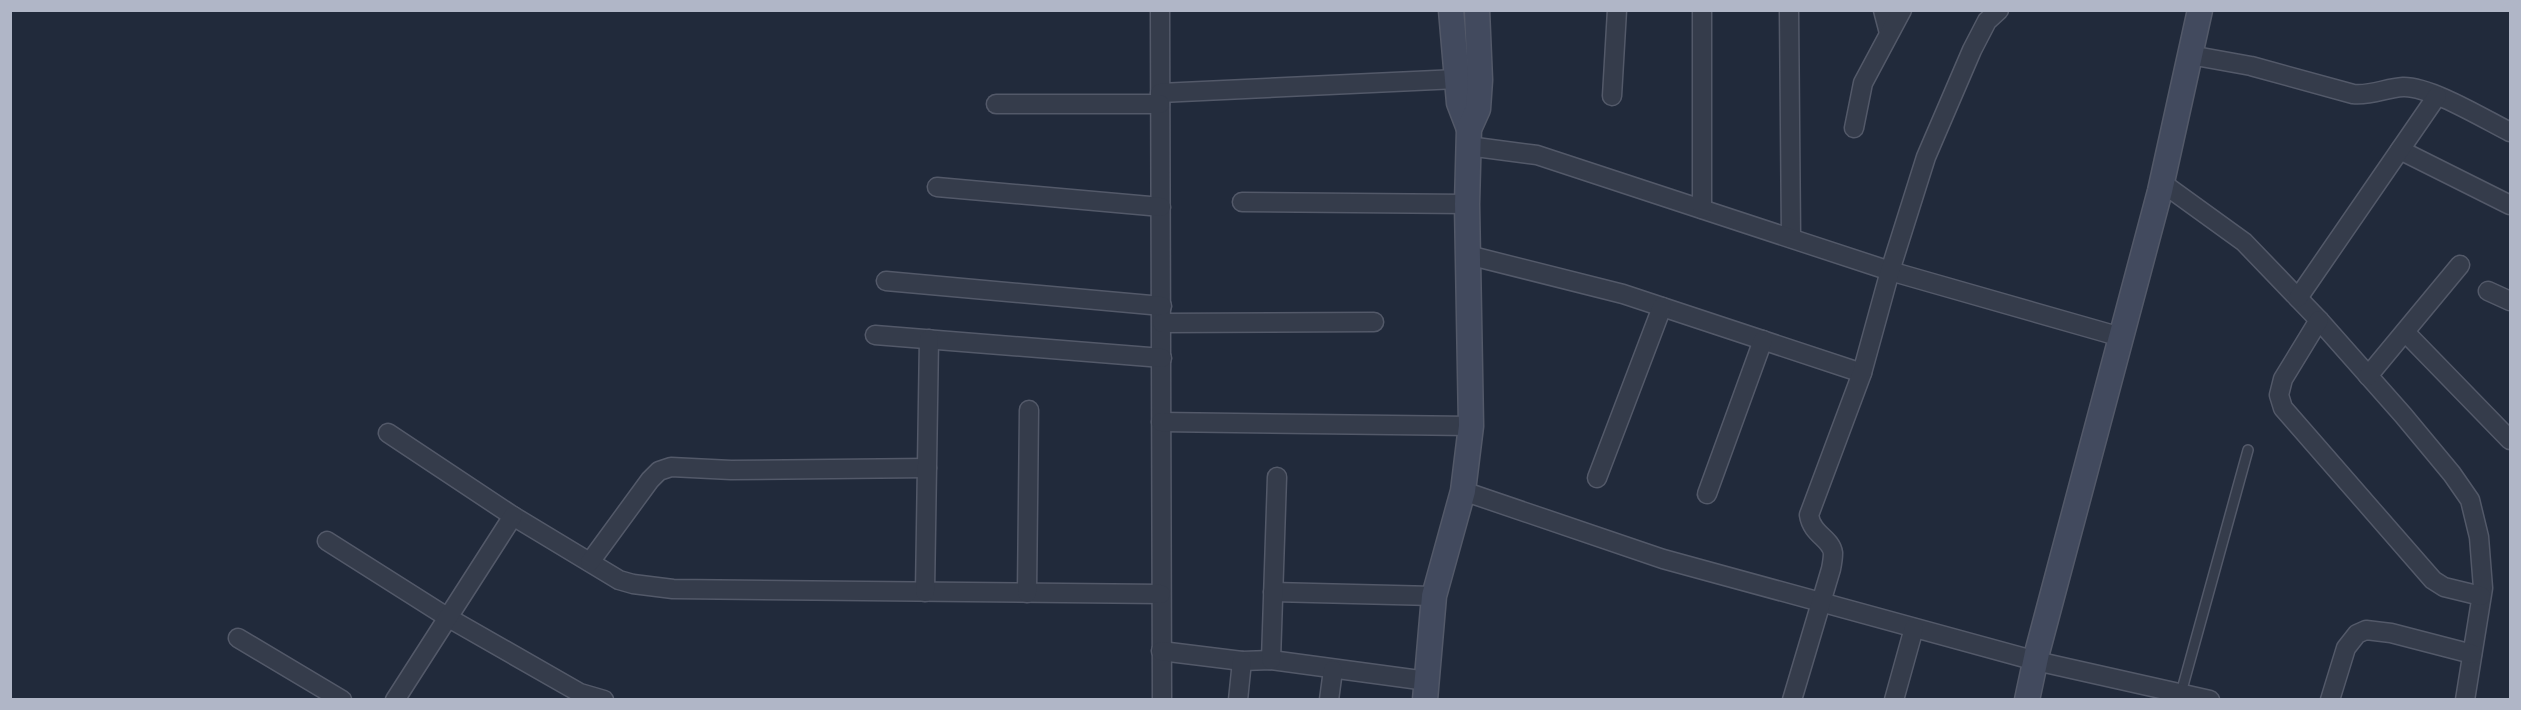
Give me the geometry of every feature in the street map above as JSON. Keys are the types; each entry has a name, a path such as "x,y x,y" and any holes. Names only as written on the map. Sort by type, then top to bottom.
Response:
{"street":[{"path":"1160,10 1162,699"},
{"path":"1451,10 1459,103 1469,137"},
{"path":"1161,651 1242,661 1271,660 1333,670 1426,690 1434,596 1463,491 1470,426 1467,204 1469,137 1478,109 1480,80 1477,10"},
{"path":"1612,96 1617,10"},
{"path":"1702,10 1702,209"},
{"path":"1789,10 1791,238"},
{"path":"1883,10 1889,33"},
{"path":"1854,128 1863,83 1902,10"},
{"path":"1792,699 1831,569 1833,553 1830,545 1810,525 1809,515 1862,374 1890,271 1926,157 1972,50 1987,21 1999,10"},
{"path":"2027,699 2161,182 2200,10"},
{"path":"2190,55 2251,66 2353,94 2365,95 2403,87 2422,89 2511,132"},
{"path":"996,104 1160,99 1457,79"},
{"path":"2298,298 2437,96"},
{"path":"1469,137 1537,155 1890,271 2121,337"},
{"path":"2400,150 2511,205"},
{"path":"2161,182 2244,242 2368,375 2452,474 2470,500 2479,537 2481,596 2465,699"},
{"path":"937,187 1161,207"},
{"path":"1242,202 1467,204"},
{"path":"1468,255 1623,294 1862,374"},
{"path":"2368,375 2460,265"},
{"path":"886,281 1162,314 1374,322"},
{"path":"2488,291 2511,301"},
{"path":"1598,478 1662,307"},
{"path":"2319,320 2283,379 2279,395 2283,408 2433,580 2444,588 2481,596"},
{"path":"2405,332 2511,440"},
{"path":"875,335 1162,358"},
{"path":"925,592 929,339"},
{"path":"1707,494 1763,340"},
{"path":"1028,592 1029,410"},
{"path":"1161,422 1470,426"},
{"path":"388,433 513,516 626,582 673,590 1161,594"},
{"path":"590,562 650,480 659,471 671,467 731,470 927,468"},
{"path":"1271,660 1277,477"},
{"path":"1463,491 1663,559 2036,661 2174,694 2210,699"},
{"path":"395,699 513,516"},
{"path":"327,541 447,617 580,693 604,699"},
{"path":"1273,592 1434,596"},
{"path":"1894,699 1914,627"},
{"path":"2330,699 2346,648 2357,634 2366,630 2391,633 2472,654"},
{"path":"238,638 342,699"},
{"path":"1238,699 1242,661"},
{"path":"1329,699 1333,670"}],"lane":[{"path":"2174,694 2248,450"}]}
